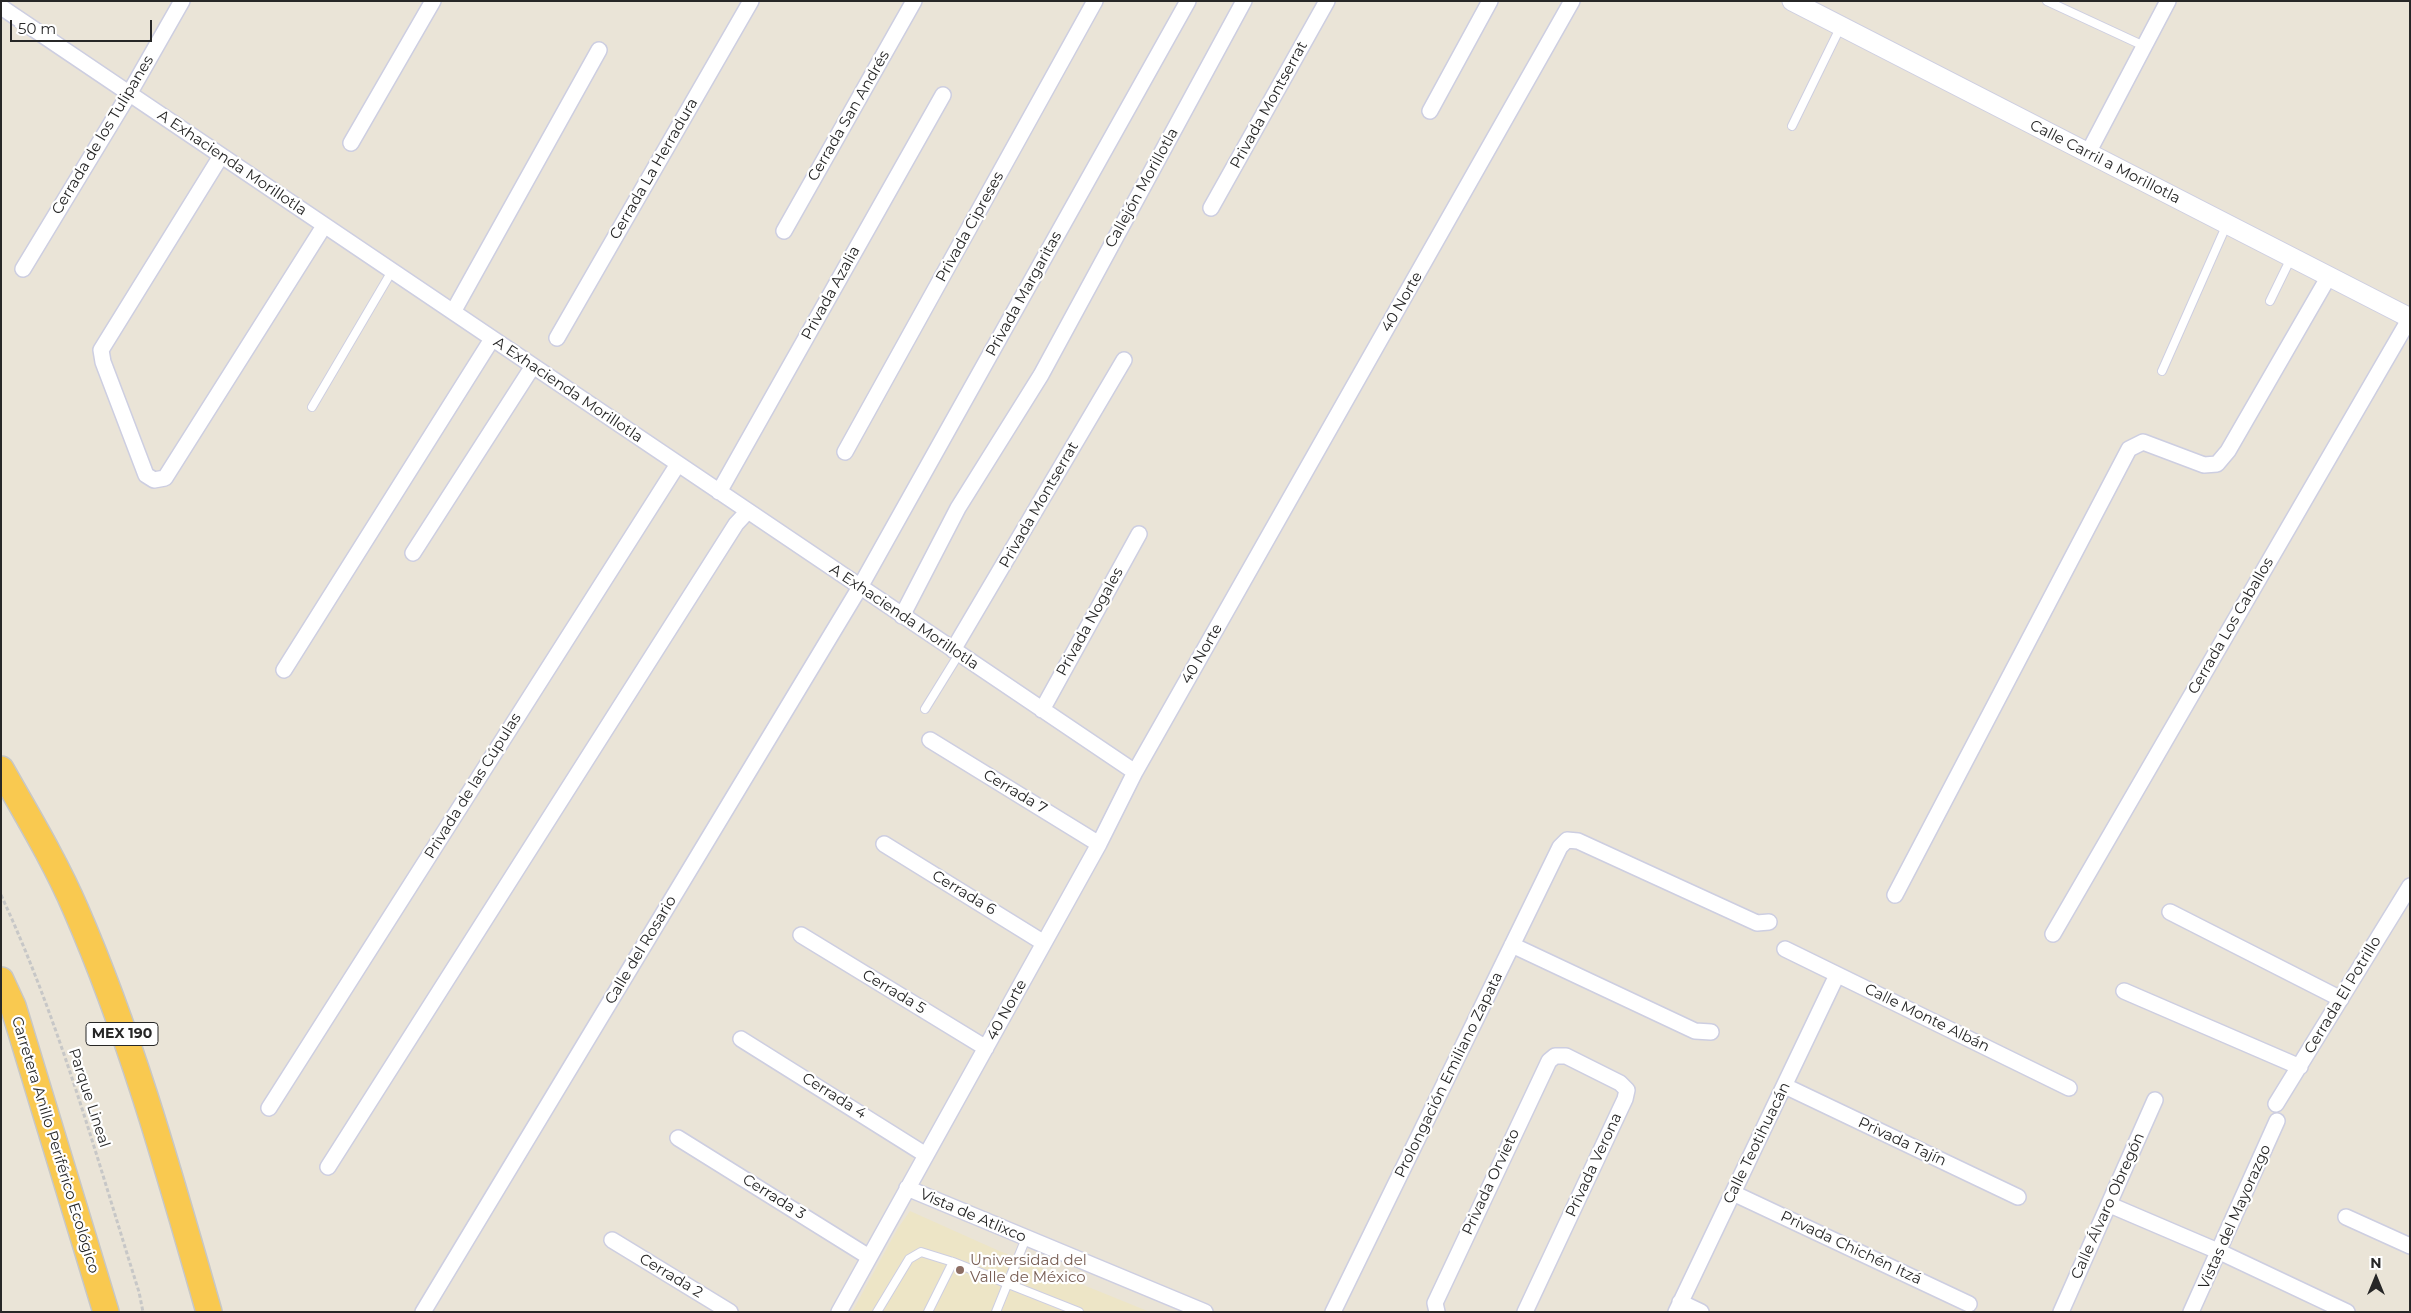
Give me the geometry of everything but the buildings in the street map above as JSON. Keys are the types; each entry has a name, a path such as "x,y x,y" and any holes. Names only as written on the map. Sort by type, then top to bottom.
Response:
{"highway":[{"name":"MEX 190","path":"1,769 41,842 79,918 113,1008 165,1158 209,1312"},
{"name":"Carretera Anillo Periférico Ecológico","path":"1,980 12,1006 106,1312"}],"street":[{"name":"Cerrada de los Tulipanes","path":"23,268 129,94 182,1"},
{"path":"351,143 433,1"},
{"name":"Cerrada La Herradura","path":"557,338 751,1"},
{"name":"Cerrada San Andrés","path":"784,231 914,1"},
{"name":"Privada Cipreses","path":"845,452 1095,1"},
{"name":"Privada Margaritas","path":"860,587 1188,1"},
{"name":"Callejón Morillotla","path":"902,616 958,508 1040,375 1244,1"},
{"name":"Privada Montserrat","path":"1211,208 1327,1"},
{"path":"1430,111 1490,1"},
{"name":"40 Norte","path":"839,1312 1099,844 1135,772 1572,1"},
{"path":"2088,153 2168,1"},
{"name":"Calle Carril a Morillotla","path":"1797,4 2410,318"},
{"name":"A Exhacienda Morillotla","path":"1,7 1135,772"},
{"path":"453,312 599,50"},
{"name":"Privada Azalia","path":"719,492 943,95"},
{"path":"221,156 101,350 103,362 146,476 154,480 165,478 324,226"},
{"path":"1895,895 2129,449 2143,442 2204,465 2217,464 2228,452 2329,276"},
{"name":"Cerrada Los Caballos","path":"2053,934 2410,318"},
{"path":"284,670 492,339"},
{"name":"Privada Montserrat","path":"956,652 1124,360"},
{"path":"413,554 532,366"},
{"name":"Privada de las Cúpulas","path":"269,1108 678,464"},
{"path":"328,1167 736,524 748,511"},
{"name":"Privada Nogales","path":"1042,710 1139,534"},
{"name":"Calle del Rosario","path":"423,1312 860,587"},
{"name":"Cerrada 7","path":"930,740 1099,844"},
{"name":"Prolongación Emiliano Zapata","path":"1333,1312 1560,847 1567,840 1578,841 1757,923 1769,922"},
{"name":"Cerrada 6","path":"884,844 1044,943"},
{"name":"Cerrada El Potrillo","path":"2276,1104 2410,886"},
{"path":"2170,912 2341,999"},
{"name":"Cerrada 5","path":"801,935 986,1048"},
{"path":"1512,945 1696,1031 1711,1032"},
{"name":"Calle Monte Albán","path":"1785,949 2070,1088"},
{"name":"Calle Teotihuacán","path":"1678,1307 1837,975"},
{"path":"2124,991 2300,1067"},
{"name":"Cerrada 4","path":"741,1039 926,1155"},
{"name":"Privada Orvieto","path":"1437,1312 1435,1303 1548,1061 1556,1056"},
{"name":"Privada Verona","path":"1525,1312 1625,1099 1627,1090 1620,1083 1566,1056 1556,1056"},
{"name":"Privada Tajín","path":"1785,1086 2018,1197"},
{"name":"Calle Álvaro Obregón","path":"2061,1312 2155,1100"},
{"name":"Vistas del Mayorazgo","path":"2191,1312 2220,1252 2277,1121"},
{"name":"Cerrada 3","path":"678,1138 869,1257"},
{"name":"Vista de Atlixco","path":"908,1188 1205,1312"},
{"name":"Privada Chichén Itzá","path":"1733,1193 1969,1304"},
{"path":"2110,1204 2220,1252 2347,1312"},
{"path":"2346,1217 2410,1246"},
{"name":"Cerrada 2","path":"612,1240 730,1312"},
{"path":"1678,1307 1701,1312"}],"lane":[{"path":"2047,1 2144,46"},
{"path":"1792,126 1841,26"},
{"path":"2162,371 2227,224"},
{"path":"2270,301 2291,257"},
{"path":"312,407 392,271"},
{"path":"925,709 956,652"},
{"path":"996,1312 1026,1238"},
{"path":"877,1312 909,1259 921,1252 1009,1283 1079,1312"},
{"path":"928,1312 953,1262"}],"path":[{"name":"Parque Lineal","path":"1,895 53,1022 139,1292 143,1312"}],"shaded area":[{"name":"Universidad del Valle de México","path":"910,1211 997,1250 1150,1312 852,1312 898,1228"}],"place":[{"name":"Universidad del Valle de México","path":"960,1270"}]}
